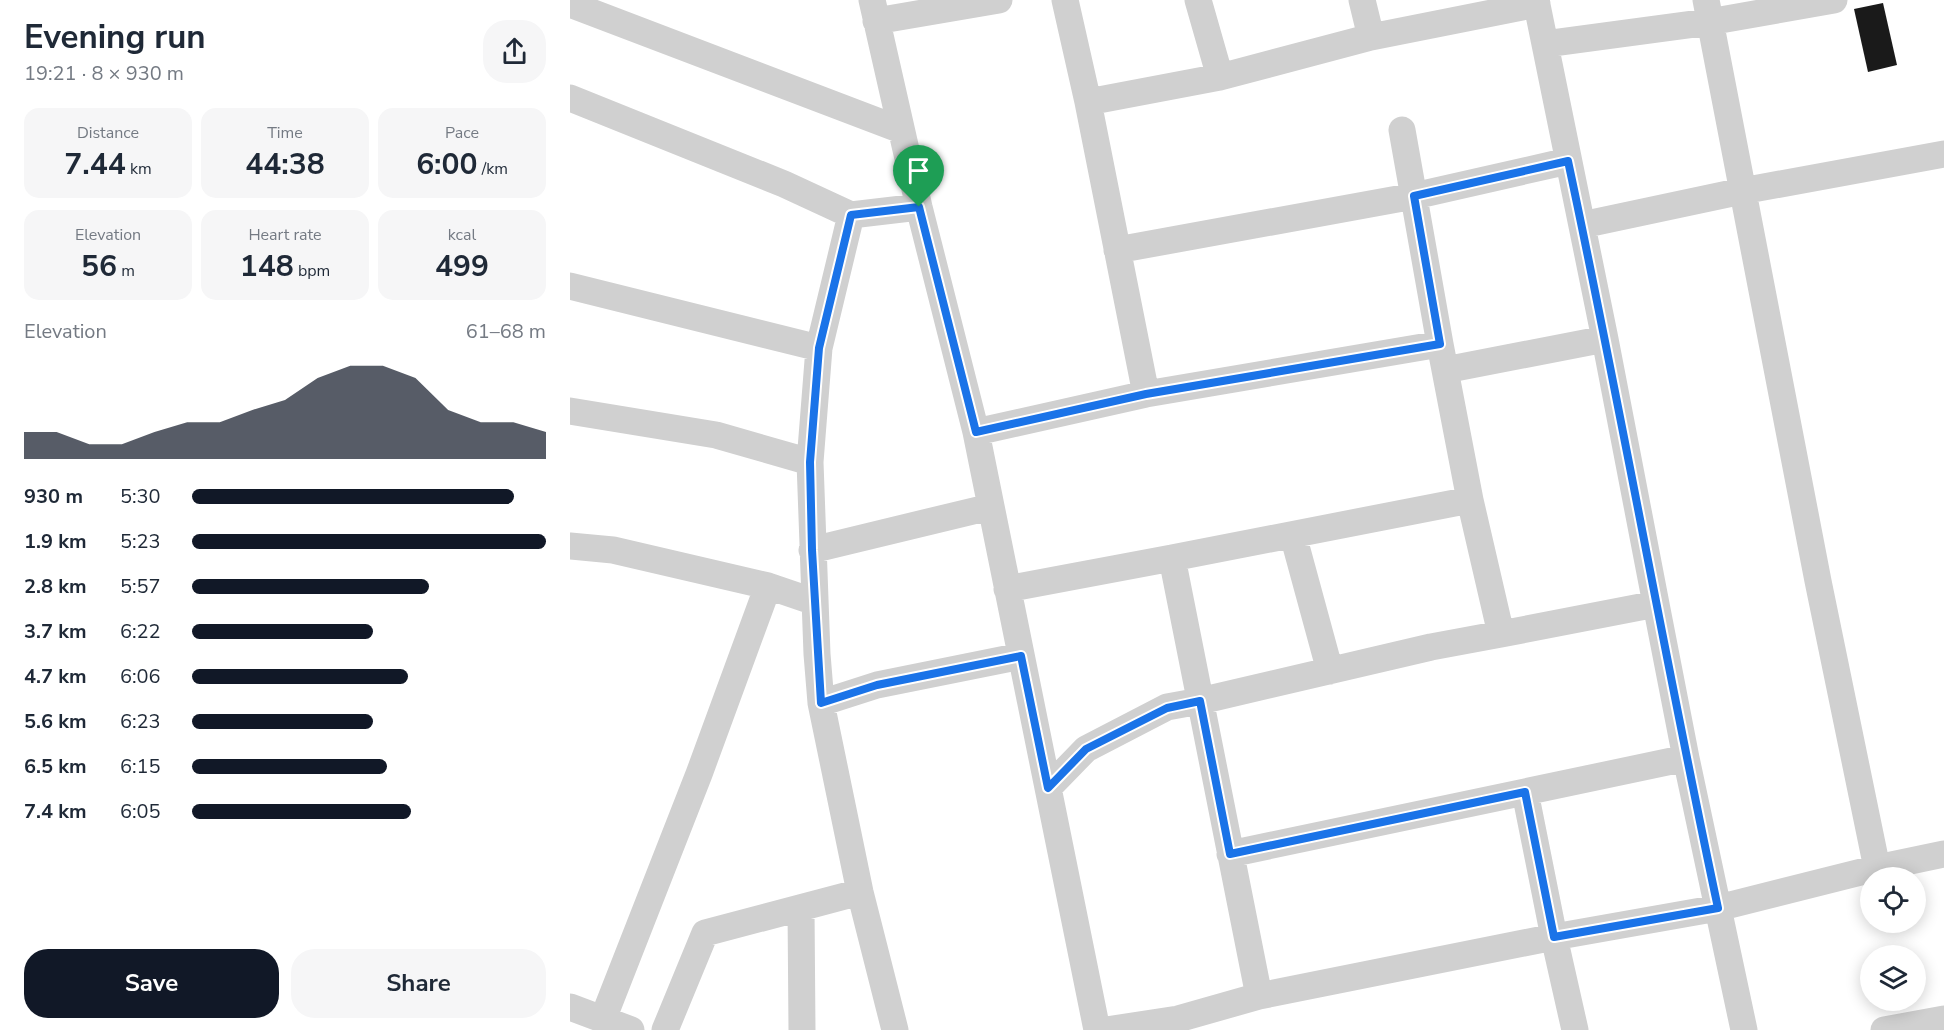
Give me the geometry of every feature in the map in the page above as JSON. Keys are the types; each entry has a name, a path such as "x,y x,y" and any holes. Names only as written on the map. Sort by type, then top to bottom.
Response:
{"street":[{"path":"999,0 874,10 919,207 976,432 1097,1030"},
{"path":"1065,0 1088,102 1146,394"},
{"path":"1198,0 1220,77"},
{"path":"1362,0 1371,37"},
{"path":"1545,44 1708,11 1834,0"},
{"path":"1088,102 1220,77 1371,37 1537,2 1686,758 1744,1030"},
{"path":"570,4 901,130"},
{"path":"1708,11 1818,581 1877,867"},
{"path":"570,98 784,184 851,215 919,207"},
{"path":"1402,130 1470,500 1501,634"},
{"path":"1582,225 1742,191 1944,154"},
{"path":"1117,250 1414,196 1568,161"},
{"path":"851,215 819,348 810,462 812,550 821,703 860,892 895,1030"},
{"path":"570,286 819,348"},
{"path":"1445,370 1605,339"},
{"path":"976,432 1146,394 1440,344"},
{"path":"570,411 716,435 810,462"},
{"path":"1006,589 1470,500"},
{"path":"812,550 990,507"},
{"path":"1293,535 1330,671"},
{"path":"570,546 613,550 768,586 815,602"},
{"path":"1172,558 1259,996"},
{"path":"603,1019 699,774 768,586"},
{"path":"1048,788 1086,749 1167,708 1431,647 1656,604"},
{"path":"821,703 877,685 1021,656"},
{"path":"1230,854 1686,758"},
{"path":"1525,792 1575,1030"},
{"path":"1882,867 1944,854"},
{"path":"1106,1030 1178,1019 1259,996 1554,937 1718,908 1860,872"},
{"path":"665,1030 705,933 860,892"},
{"path":"801,908 802,1030"},
{"path":"570,1006 631,1030"},
{"path":"1901,1028 1944,1019"}],"building":[{"path":"1883,3 1897,65 1868,72 1854,9"}],"route":[{"path":"1568,161 1686,758 1718,908 1554,937 1525,792 1230,854 1200,701 1167,708 1086,749 1048,788 1021,656 877,685 821,703 812,550 810,462 819,348 851,215 919,207 976,432 1146,394 1440,344 1414,196 1568,161"}]}
